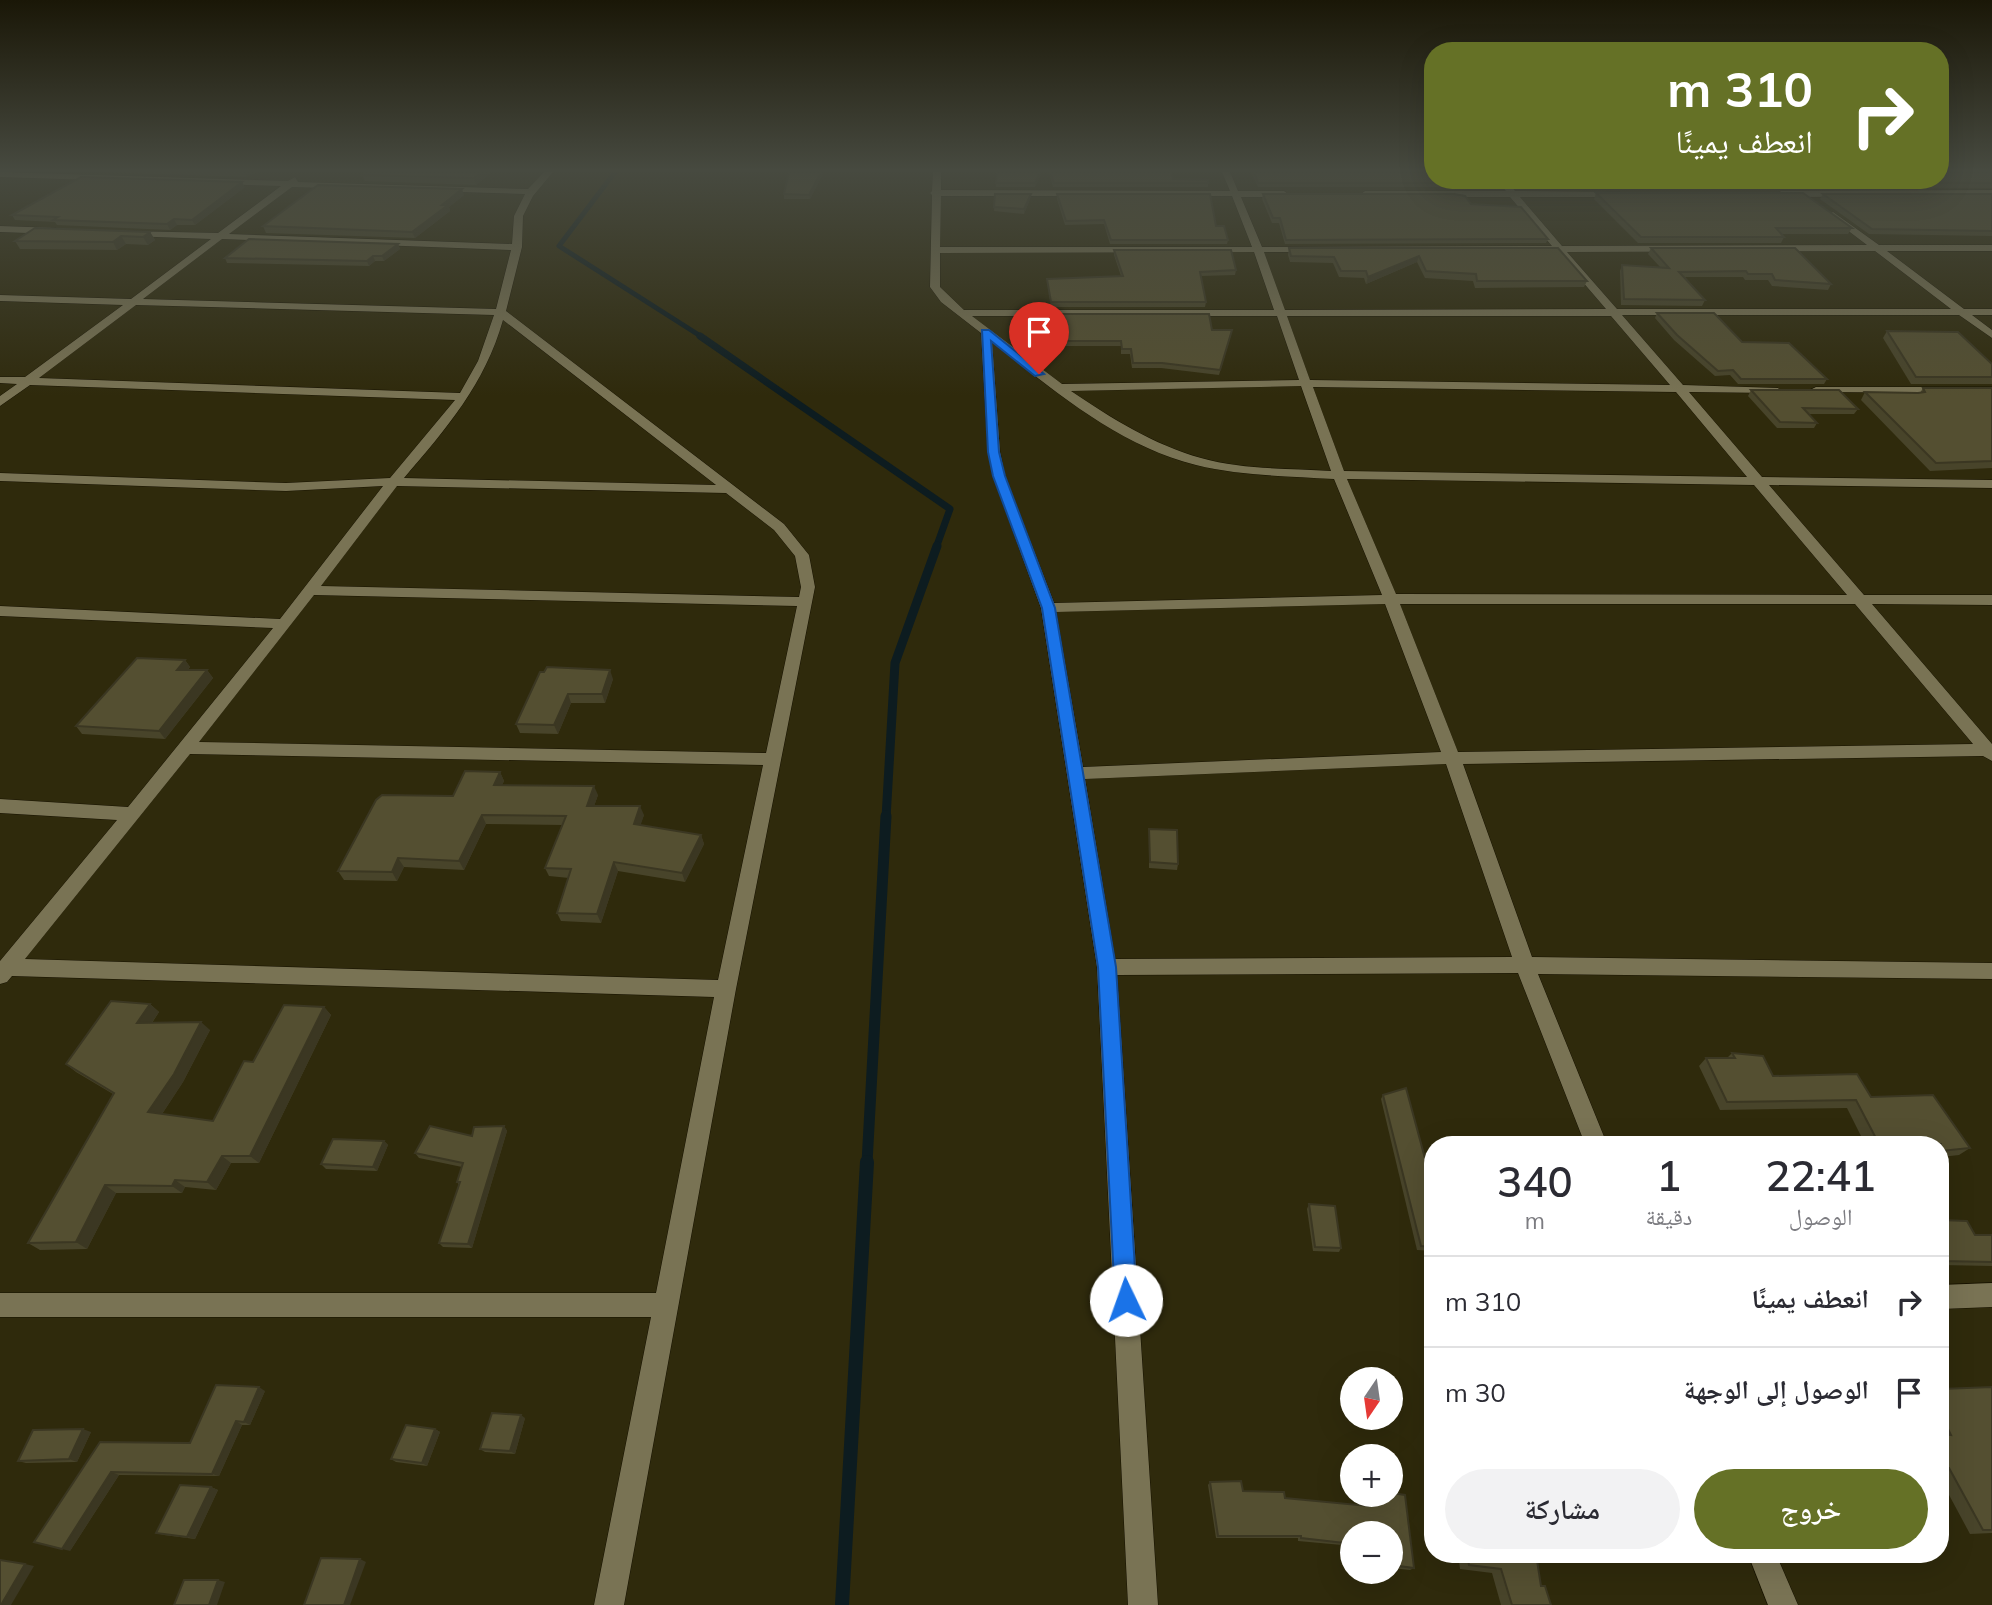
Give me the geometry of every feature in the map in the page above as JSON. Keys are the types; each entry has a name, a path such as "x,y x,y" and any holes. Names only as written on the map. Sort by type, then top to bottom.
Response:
{"street":[{"path":"0,402 204,247"},
{"path":"4,972 286,624 393,482 464,397 475,379 500,312 517,247"},
{"path":"935,247 935,287 945,300 1056,388 1148,443 1196,461 1255,470 1339,475 1992,484"},
{"path":"935,250 1257,247 1992,248"},
{"path":"1257,247 1304,383 1452,758 1525,965 1593,1136"},
{"path":"1558,248 1991,752"},
{"path":"1875,248 1992,335"},
{"path":"0,298 500,312 779,527 802,555 808,587 726,989 609,1605"},
{"path":"962,313 1992,312"},
{"path":"986,332 994,452 999,476 1048,608 1107,967 1143,1605"},
{"path":"0,380 464,397"},
{"path":"1056,388 1304,383 1785,390"},
{"path":"1798,390 1992,390"},
{"path":"0,477 286,487 393,482 729,489"},
{"path":"311,590 805,602"},
{"path":"1048,608 1391,599 1992,600"},
{"path":"0,611 286,624"},
{"path":"186,748 774,759"},
{"path":"1075,772 1452,758 1991,752"},
{"path":"0,806 133,814"},
{"path":"1107,967 1525,965 1992,971"},
{"path":"4,972 726,989"},
{"path":"1949,1297 1992,1294"},
{"path":"0,1305 665,1305"},
{"path":"1766,1563 1783,1605"}],"building":[{"path":"239,247 394,247 382,256 373,256 367,261 225,258"},
{"path":"1289,248 1558,248 1587,281 1477,281 1476,274 1426,271 1419,256 1368,277 1366,271 1341,271 1334,257 1291,256"},
{"path":"1651,248 1795,248 1831,284 1775,280 1772,274 1748,274 1746,271 1679,272 1705,300 1624,299 1622,265 1669,268"},
{"path":"1114,250 1231,250 1236,270 1200,272 1206,302 1051,302 1047,279 1123,276"},
{"path":"1657,313 1714,313 1742,342 1789,343 1827,379 1741,379 1733,370 1718,371 1677,335"},
{"path":"1053,314 1209,314 1212,330 1232,330 1220,370 1162,363 1133,363 1131,349 1122,349 1121,341 1062,341 1062,337 1057,337"},
{"path":"1887,331 1958,332 1992,364 1992,377 1916,377"},
{"path":"1923,388 1992,388 1992,461 1936,463 1865,392 1918,393 1925,392"},
{"path":"1751,390 1839,390 1858,409 1803,408 1817,423 1780,422"},
{"path":"137,658 185,660 177,670 207,670 159,731 76,726"},
{"path":"547,667 610,670 602,694 568,694 554,725 516,724 540,672 544,672"},
{"path":"465,771 500,772 494,785 594,786 587,806 640,806 634,824 701,835 682,873 614,862 597,914 557,913 571,869 545,868 566,816 482,815 459,861 398,858 392,872 338,871 376,800 382,795 453,796"},
{"path":"1149,829 1177,830 1178,864 1150,862"},
{"path":"111,1001 150,1004 137,1023 201,1022 174,1074 148,1112 213,1121 244,1061 253,1062 284,1005 324,1007 250,1156 222,1156 207,1182 175,1180 172,1186 105,1185 76,1242 28,1243 114,1093 66,1064"},
{"path":"1732,1053 1763,1056 1773,1076 1857,1074 1871,1097 1933,1095 1970,1148 1949,1150 1949,1136 1875,1136 1856,1100 1727,1102 1706,1058 1735,1058"},
{"path":"1406,1088 1424,1155 1424,1246 1421,1246 1383,1095"},
{"path":"430,1126 472,1136 474,1127 504,1126 468,1244 439,1243 460,1182 457,1182 463,1163 415,1153"},
{"path":"333,1139 384,1141 373,1167 321,1164"},
{"path":"1309,1204 1335,1206 1341,1248 1315,1247"},
{"path":"1949,1220 1967,1221 1975,1235 1992,1235 1992,1262 1949,1261"},
{"path":"216,1385 259,1387 244,1422 236,1421 212,1474 111,1472 62,1549 34,1542 100,1442 190,1443"},
{"path":"1992,1387 1992,1530 1983,1530 1949,1468 1949,1389"},
{"path":"492,1413 521,1415 510,1451 480,1449"},
{"path":"406,1425 435,1429 422,1463 391,1459"},
{"path":"83,1429 69,1459 18,1461 33,1430"},
{"path":"1241,1481 1243,1491 1284,1492 1285,1498 1340,1503 1340,1507 1403,1507 1405,1495 1414,1568 1403,1567 1403,1521 1340,1521 1340,1542 1301,1536 1218,1536 1210,1482"},
{"path":"180,1485 211,1487 187,1537 156,1533"},
{"path":"321,1558 360,1559 344,1605 304,1605"},
{"path":"0,1560 25,1564 1,1605 0,1605"},
{"path":"1537,1563 1541,1586 1545,1586 1551,1605 1512,1605 1501,1569 1469,1565"},
{"path":"184,1580 218,1580 209,1605 174,1605"}],"waterway":[{"path":"560,247 702,337"},
{"path":"700,336 950,509 936,548"},
{"path":"886,818 895,663 937,546"},
{"path":"867,1163 886,816"},
{"path":"842,1605 867,1162"}],"route":[{"path":"1039,374 986,332 994,452 999,476 1048,608 1107,967 1126,1300"}]}
